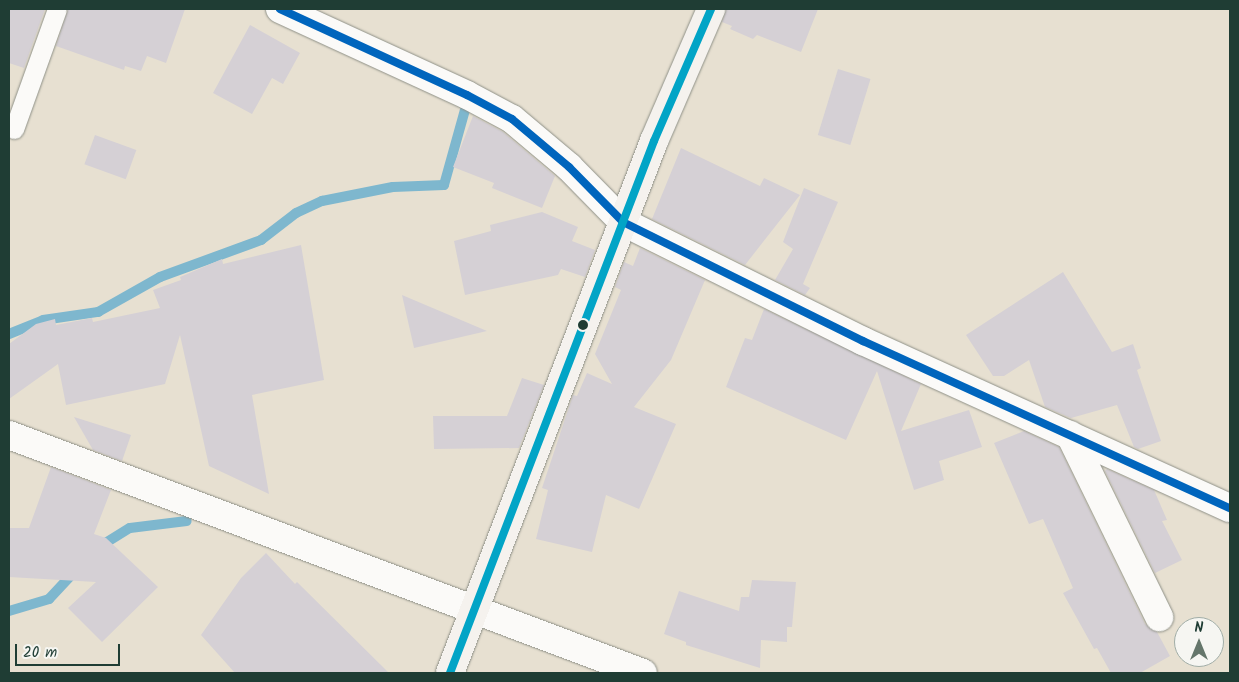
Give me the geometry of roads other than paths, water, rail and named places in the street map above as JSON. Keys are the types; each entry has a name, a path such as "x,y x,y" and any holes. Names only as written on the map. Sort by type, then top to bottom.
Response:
{"main road":[{"path":"450,673 654,141 711,9"}],"street":[{"path":"280,9 467,95 512,119 569,167 623,222 863,341 1230,508"},
{"path":"9,435 643,673"},
{"path":"1070,435 1159,617"}],"lane":[{"path":"14,129 57,9"}],"waterway":[{"path":"9,334 43,320 98,312 160,277 261,240 296,213 322,201 393,187 444,185 465,110"},
{"path":"99,547 130,528 187,521"},
{"path":"9,611 49,599 76,570"}]}
